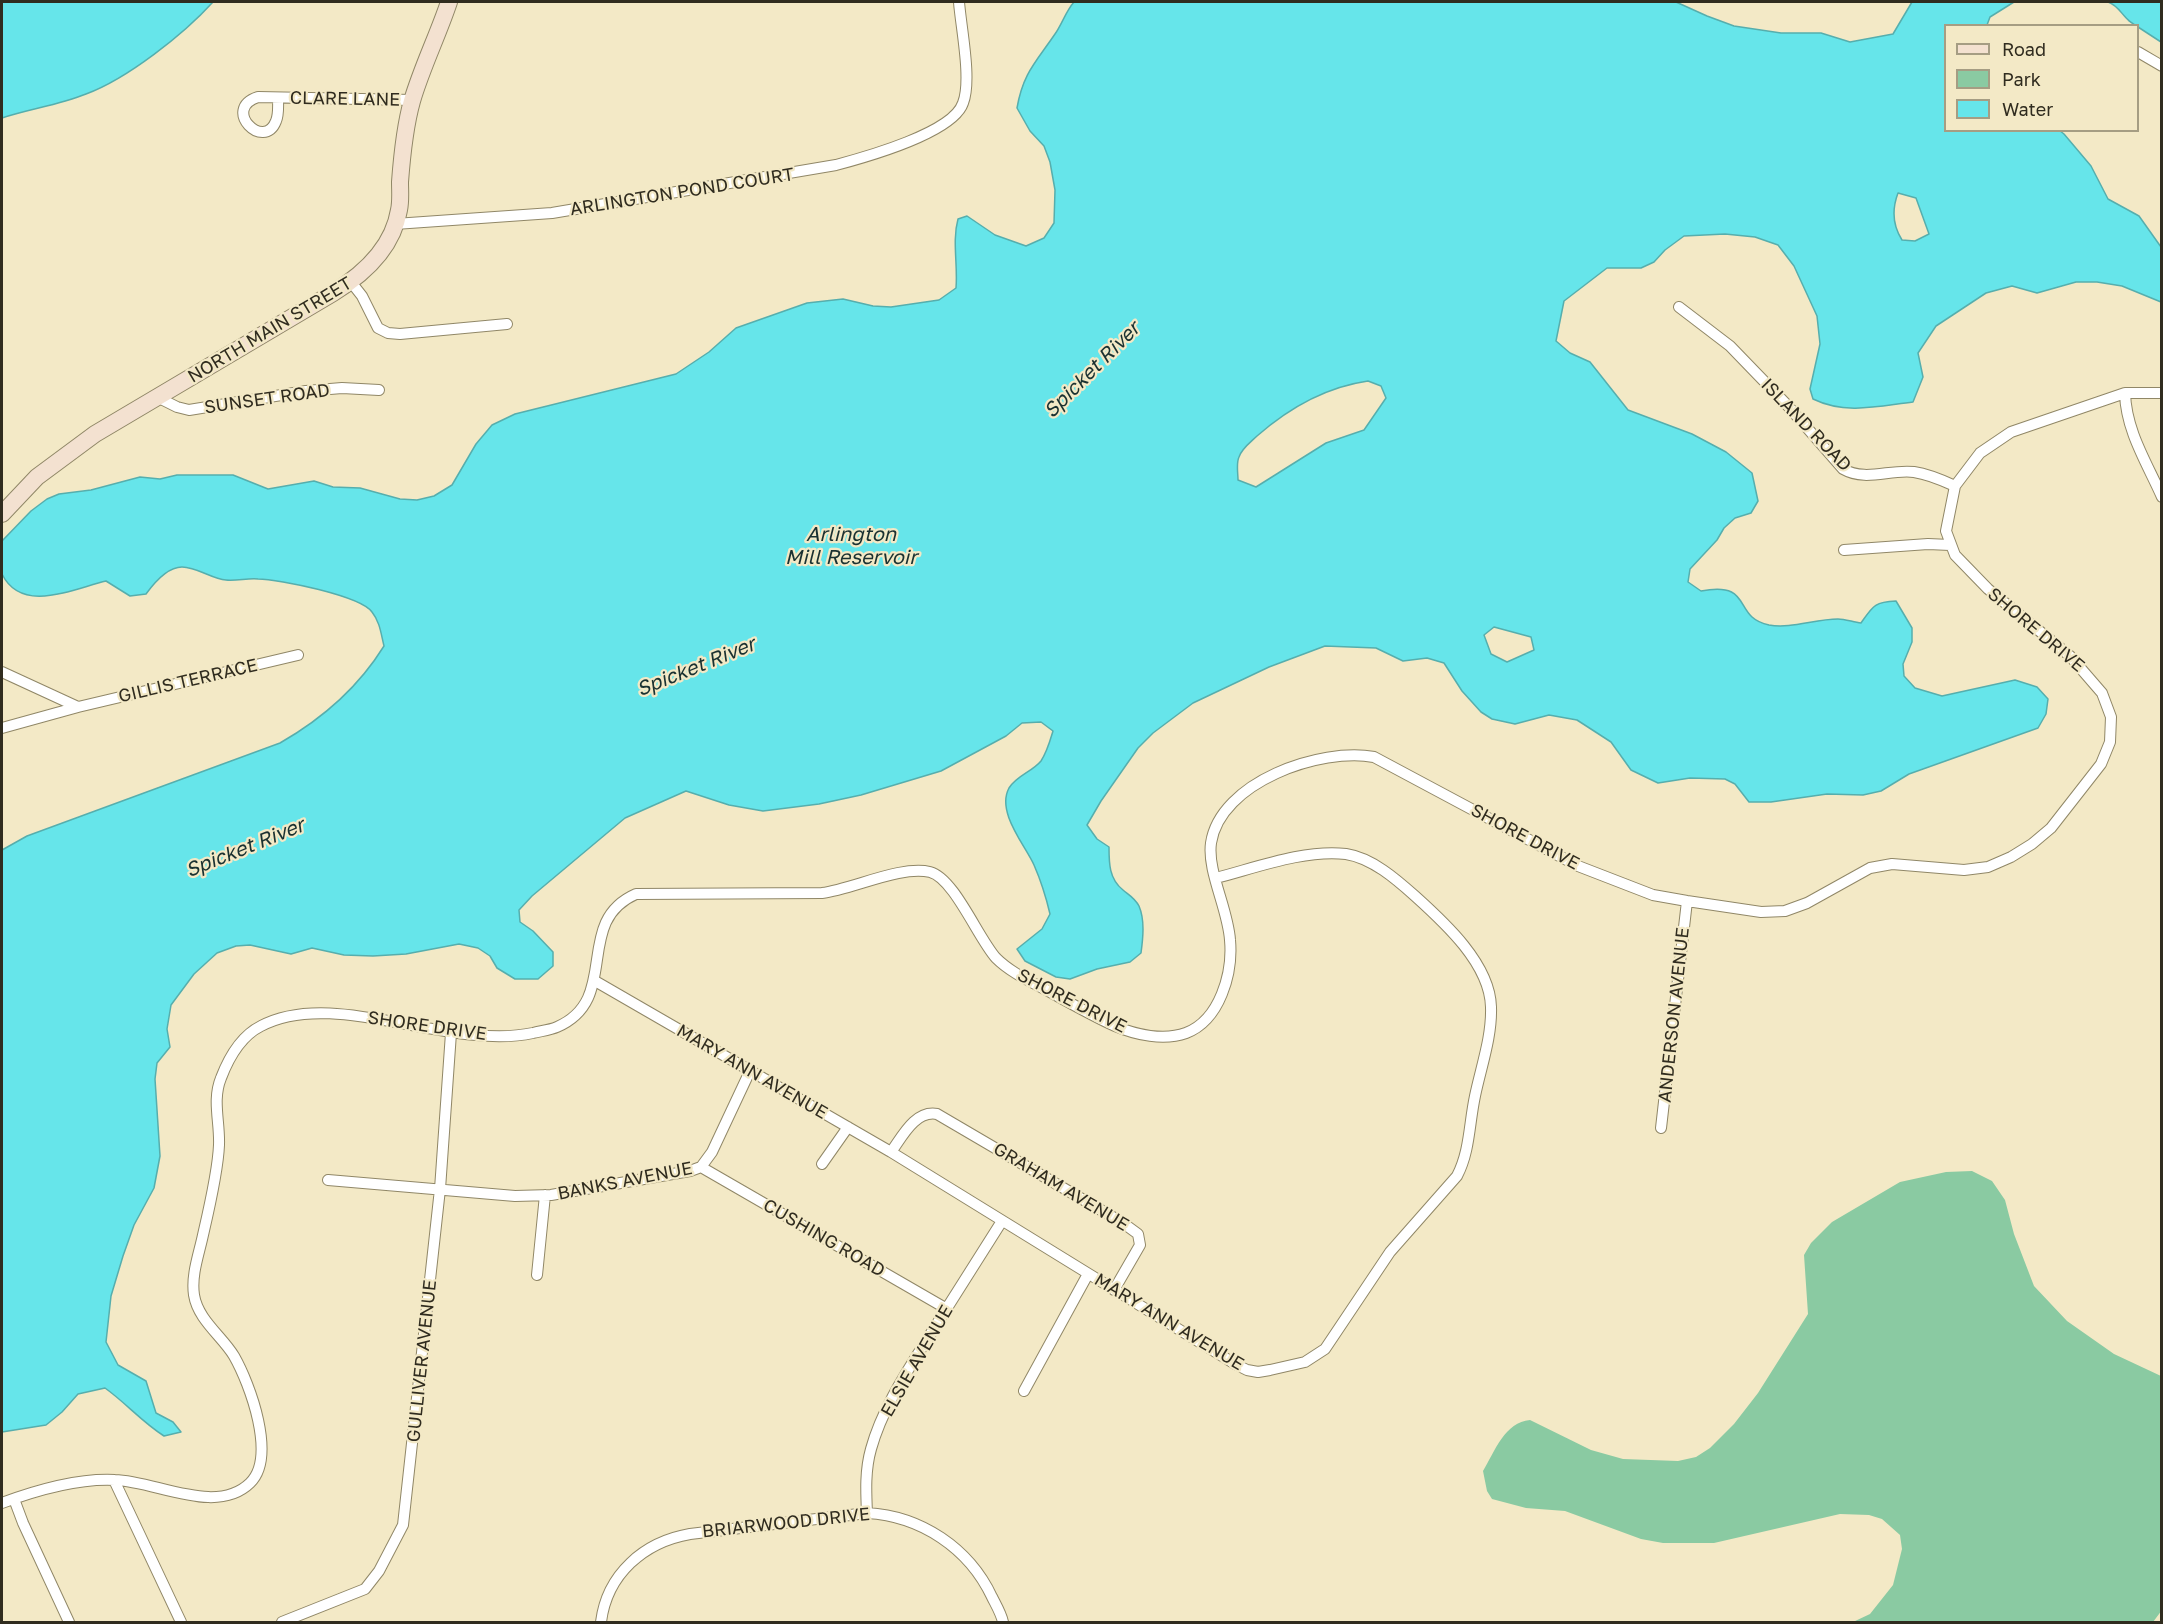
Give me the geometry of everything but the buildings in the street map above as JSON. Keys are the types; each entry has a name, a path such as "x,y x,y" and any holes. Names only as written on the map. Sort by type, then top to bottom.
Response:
{"street":[{"name":"NORTH MAIN STREET","path":"2,514 37,477 65,454 351,282 373,262 385,248 395,224 399,210 406,129 412,100 449,2"},
{"name":"ARLINGTON POND COURT","path":"395,224 552,213 825,168 871,156 937,128 957,114 963,104 967,80 959,2"},
{"path":"2139,53 2162,66"},
{"name":"CLARE LANE","path":"278,98 412,100"},
{"path":"351,282 362,296 378,328 388,333 507,324"},
{"name":"ISLAND ROAD","path":"1679,307 1730,346 1788,406 1843,469 1864,476 1913,472 1955,486"},
{"name":"SUNSET ROAD","path":"157,397 189,410 306,391 342,388 379,390"},
{"path":"2125,393 2125,406 2131,428 2161,495"},
{"path":"1844,550 1928,544 1950,545 1946,531 1955,486 1980,453 2011,432 2125,393 2162,393"},
{"name":"SHORE DRIVE","path":"2,1503 78,1482 114,1480 186,1494 222,1497 243,1489 253,1480 259,1470 262,1459 261,1436 249,1390 234,1357 204,1319 194,1297 194,1274 208,1215 219,1144 216,1108 218,1084 227,1062 241,1042 259,1026 282,1017 330,1014 366,1017 451,1034 520,1035 555,1028 576,1016 589,998 595,981 600,938 608,915 616,905 636,894 822,893 897,874 922,871 936,874 946,882 989,949 1006,967 1129,1032 1178,1035 1191,1031 1204,1020 1216,1004 1230,967 1230,941 1210,858 1213,833 1221,816 1239,796 1263,780 1295,766 1340,756 1363,754 1383,760 1578,866 1653,896 1687,902 1761,912 1785,911 1807,903 1870,868 1893,864 1964,870 1988,867 2032,844 2050,828 2102,764 2110,742 2111,717 2102,693 2070,656 1971,574 1955,555 1950,545"},
{"name":"GILLIS TERRACE","path":"2,728 78,707 298,655"},
{"path":"2,672 78,707"},
{"name":"MARY ANN AVENUE","path":"595,981 891,1152 1247,1370 1270,1371 1305,1362 1325,1349 1390,1252 1451,1184 1466,1154 1474,1101 1490,1030 1491,1005 1482,972 1467,951 1413,894 1370,862 1346,854 1297,858 1216,878"},
{"name":"ANDERSON AVENUE","path":"1661,1128 1687,902"},
{"name":"GULLIVER AVENUE","path":"282,1623 365,1589 379,1571 403,1525 440,1189 451,1034"},
{"name":"BANKS AVENUE","path":"328,1180 515,1196 545,1195 681,1173 701,1167 712,1152 750,1071"},
{"name":"GRAHAM AVENUE","path":"891,1152 919,1117 929,1113 937,1114 1113,1217 1138,1234 1140,1239 1137,1251 1114,1290"},
{"path":"822,1164 848,1127"},
{"name":"CUSHING ROAD","path":"701,1167 947,1309"},
{"path":"537,1275 545,1195"},
{"name":"ELSIE AVENUE","path":"867,1513 868,1460 880,1424 906,1374 1002,1221"},
{"path":"1024,1390 1088,1274"},
{"path":"114,1480 181,1623"},
{"path":"14,1499 69,1623"},
{"name":"BRIARWOOD DRIVE","path":"601,1623 609,1594 624,1570 637,1556 660,1542 690,1534 867,1513 914,1523 936,1533 955,1548 986,1584 1003,1623"}],"green space":[{"path":"1972,1171 1992,1181 2005,1200 2014,1234 2034,1286 2067,1321 2114,1354 2161,1376 2162,1610 2153,1622 1853,1622 1870,1614 1893,1585 1902,1549 1900,1535 1882,1519 1869,1515 1840,1514 1714,1543 1663,1543 1641,1539 1565,1511 1526,1508 1492,1499 1487,1491 1483,1471 1507,1432 1521,1422 1530,1420 1591,1450 1623,1459 1678,1461 1696,1457 1710,1448 1734,1424 1758,1393 1808,1314 1804,1255 1811,1243 1832,1222 1900,1182 1946,1172"}],"water":[{"path":"2,2 213,2 171,41 119,78 76,98 2,118"},
{"name":"Arlington Mill Reservoir","path":"1074,2 1676,2 1734,26 1781,33 1821,33 1850,42 1893,34 1912,2 2014,2 1990,17 1987,24 1944,24 1944,132 2062,132 2091,166 2108,199 2139,216 2161,247 2161,302 2122,286 2097,282 2076,282 2037,293 2012,286 1986,293 1936,326 1918,353 1923,377 1913,402 1863,408 1838,407 1813,399 1810,389 1820,344 1817,316 1794,266 1778,245 1755,237 1725,234 1684,236 1665,250 1654,262 1641,268 1607,268 1564,301 1556,341 1570,353 1590,362 1628,410 1692,434 1726,452 1752,473 1758,501 1751,513 1735,518 1724,528 1717,540 1690,569 1688,582 1701,591 1718,589 1729,591 1736,595 1757,621 1777,626 1838,619 1861,623 1878,604 1896,601 1912,628 1912,642 1903,664 1904,676 1915,688 1942,696 2015,680 2037,687 2048,699 2046,714 2038,728 1909,774 1881,791 1863,795 1827,794 1771,802 1749,802 1735,784 1725,779 1690,778 1658,783 1631,770 1611,742 1577,720 1549,715 1515,724 1492,719 1481,712 1462,691 1444,663 1427,658 1403,661 1376,648 1325,646 1269,667 1193,703 1153,733 1138,748 1087,825 1097,839 1109,847 1112,876 1118,886 1139,906 1143,923 1141,953 1130,962 1097,969 1070,979 1056,977 1025,961 1017,949 1042,929 1050,914 1037,871 1013,828 1006,807 1009,788 1041,761 1047,750 1053,731 1041,722 1022,723 1006,736 941,771 861,795 819,804 763,811 729,805 686,791 625,818 532,896 519,910 520,922 533,931 553,952 553,966 538,979 515,979 497,968 490,956 478,948 459,944 406,954 373,956 344,955 312,948 291,954 250,945 236,946 217,953 194,974 171,1005 167,1029 170,1047 157,1063 155,1079 160,1156 154,1188 134,1225 111,1296 106,1342 118,1365 146,1381 156,1413 173,1422 181,1432 164,1436 105,1388 78,1394 46,1425 2,1432 2,850 27,836 280,743 325,713 351,689 384,646 375,616 365,606 352,600 283,582 221,579 182,567 166,573 146,594 130,596 106,581 65,593 36,596 22,593 11,586 2,574 2,541 31,511 47,499 59,494 91,490 140,477 160,479 177,475 233,475 268,489 314,481 333,487 360,488 400,499 417,500 434,496 452,485 476,444 492,425 515,414 676,374 709,352 736,328 807,303 843,299 873,306 891,307 939,300 956,288 955,236 958,219 967,216 995,235 1026,246 1044,238 1054,223 1055,190 1050,162 1044,146 1030,131 1017,108 1027,77","holes":["1898,193 1916,198 1929,234 1915,241 1902,240 1894,217","1368,381 1381,386 1386,398 1364,430 1326,443 1256,487 1238,480 1238,462 1244,448 1282,416 1309,400 1337,388","1494,627 1531,637 1534,650 1507,662 1491,654 1484,635"]},
{"path":"2108,2 2161,2 2161,42 2139,28 2139,24 2129,21"}],"water label":[{"name":"Spicket River","path":"1092,370"},
{"name":"Spicket River","path":"696,667"},
{"name":"Spicket River","path":"245,848"}]}
